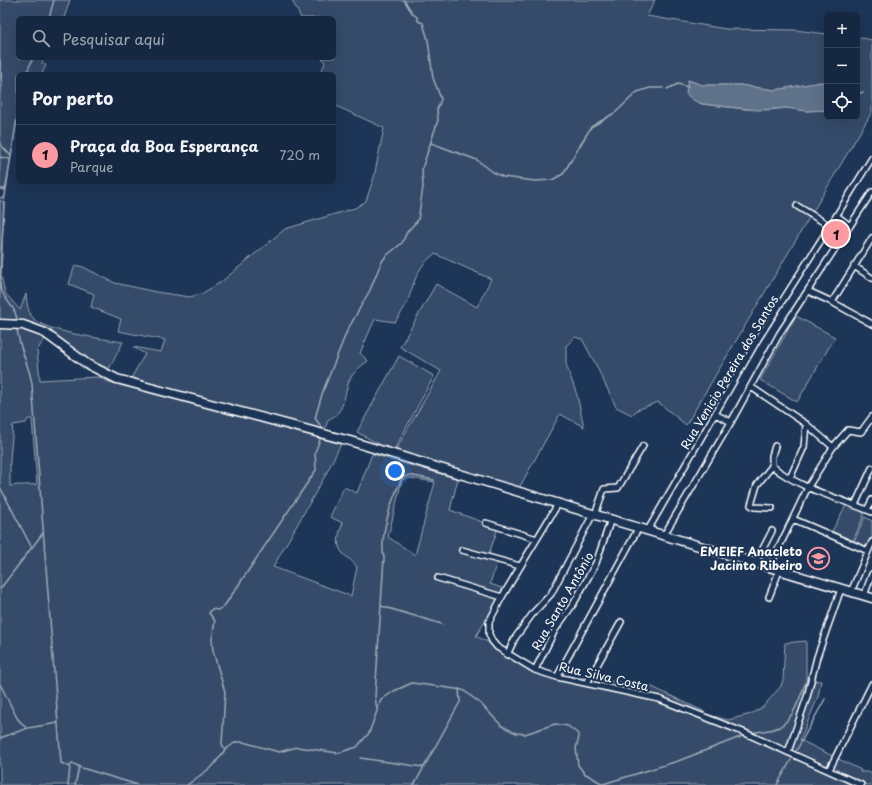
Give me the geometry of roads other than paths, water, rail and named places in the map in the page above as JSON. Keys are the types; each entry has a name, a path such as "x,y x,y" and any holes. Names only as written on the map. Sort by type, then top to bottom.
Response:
{"main road":[{"path":"0,324 23,325 45,333 87,364 117,379 350,441 868,597"}],"street":[{"name":"Rua Venicio Pereira dos Santos","path":"648,530 758,339 837,216 872,158"},
{"path":"664,535 731,422 780,334 872,192"},
{"path":"797,206 830,226"},
{"path":"837,216 850,226"},
{"path":"832,302 854,266 870,246 872,238"},
{"path":"854,266 872,278"},
{"path":"808,291 832,302 872,324"},
{"path":"751,387 806,424 833,447"},
{"path":"715,414 731,422"},
{"path":"768,568 808,487 833,447 848,430 859,432 863,430 872,417"},
{"path":"790,478 804,447 806,424"},
{"path":"507,655 516,638 534,612 551,594 594,514 604,489 618,488 643,446"},
{"path":"772,508 751,506 757,485 772,466 772,456 775,446"},
{"path":"772,466 790,478 808,487 869,511 872,500"},
{"path":"855,505 872,468"},
{"name":"Rua Silva Costa","path":"558,504 520,566 489,622 488,628 492,641 507,655 535,670 557,677 659,699 720,722 862,785"},
{"path":"793,519 868,551"},
{"name":"Rua Santo Antônio","path":"535,670 555,630 574,603 596,563 612,520"},
{"path":"486,523 537,538"},
{"path":"557,677 639,527"},
{"path":"755,564 772,531"},
{"path":"850,592 872,542"},
{"path":"462,550 520,566"},
{"path":"769,597 779,571"},
{"path":"868,597 872,574"},
{"path":"438,578 502,597"},
{"path":"788,752 807,697 817,657 841,589"},
{"path":"587,683 621,622"},
{"path":"829,770 872,684"}],"waterway":[{"path":"50,16 54,0"},
{"path":"322,431 322,428 315,418 323,391 347,331 370,290 381,263 386,256 402,243 407,232 418,220 423,187 422,169 438,120 437,110 441,99 433,78 428,40 423,23 418,21 417,17 413,14 404,0"},
{"path":"0,60 2,86 0,91"},
{"path":"27,72 32,60"},
{"path":"667,89 678,84 688,87"},
{"path":"431,143 477,160 493,172 503,177 535,181 552,180 563,174 591,127 616,112 637,92 650,88 663,88"},
{"path":"16,124 4,202 0,286 1,291 15,311 17,321"},
{"path":"0,144 10,155"},
{"path":"0,157 10,159"},
{"path":"0,189 6,189"},
{"path":"0,198 5,197"},
{"path":"17,327 19,342 29,369 32,384 61,763 70,767"},
{"path":"225,750 222,744 225,692 213,651 212,639 215,621 209,613 212,609 218,610 225,605 316,470 315,452 321,437"},
{"path":"377,709 375,697 384,558 383,539 387,517 402,478 409,475 434,480"},
{"path":"0,487 32,548"},
{"path":"0,589 43,533"},
{"path":"381,606 442,624"},
{"path":"752,733 774,729 781,726 787,720 796,706 809,674"},
{"path":"187,785 213,766 225,750 236,742 243,742 279,752 297,747 338,753 357,747 369,733 381,700 394,691 412,683 463,690 480,703 502,726 516,733 525,734 555,724 568,726 577,733 579,737 576,748 578,765 584,773 603,784"},
{"path":"0,684 17,718 26,728"},
{"path":"414,785 460,702 459,689"},
{"path":"795,753 825,699"},
{"path":"0,738 28,728 58,723"},
{"path":"603,784 678,761 743,736"},
{"path":"360,758 423,767"},
{"path":"777,785 791,760"},
{"path":"70,767 72,763 82,768 138,785"},
{"path":"68,785 70,767"},
{"path":"75,785 79,767"}],"place":[{"name":"Praça da Boa Esperança","path":"836,234"},
{"name":"EMEIEF Anacleto Jacinto Ribeiro","path":"818,558"}]}
